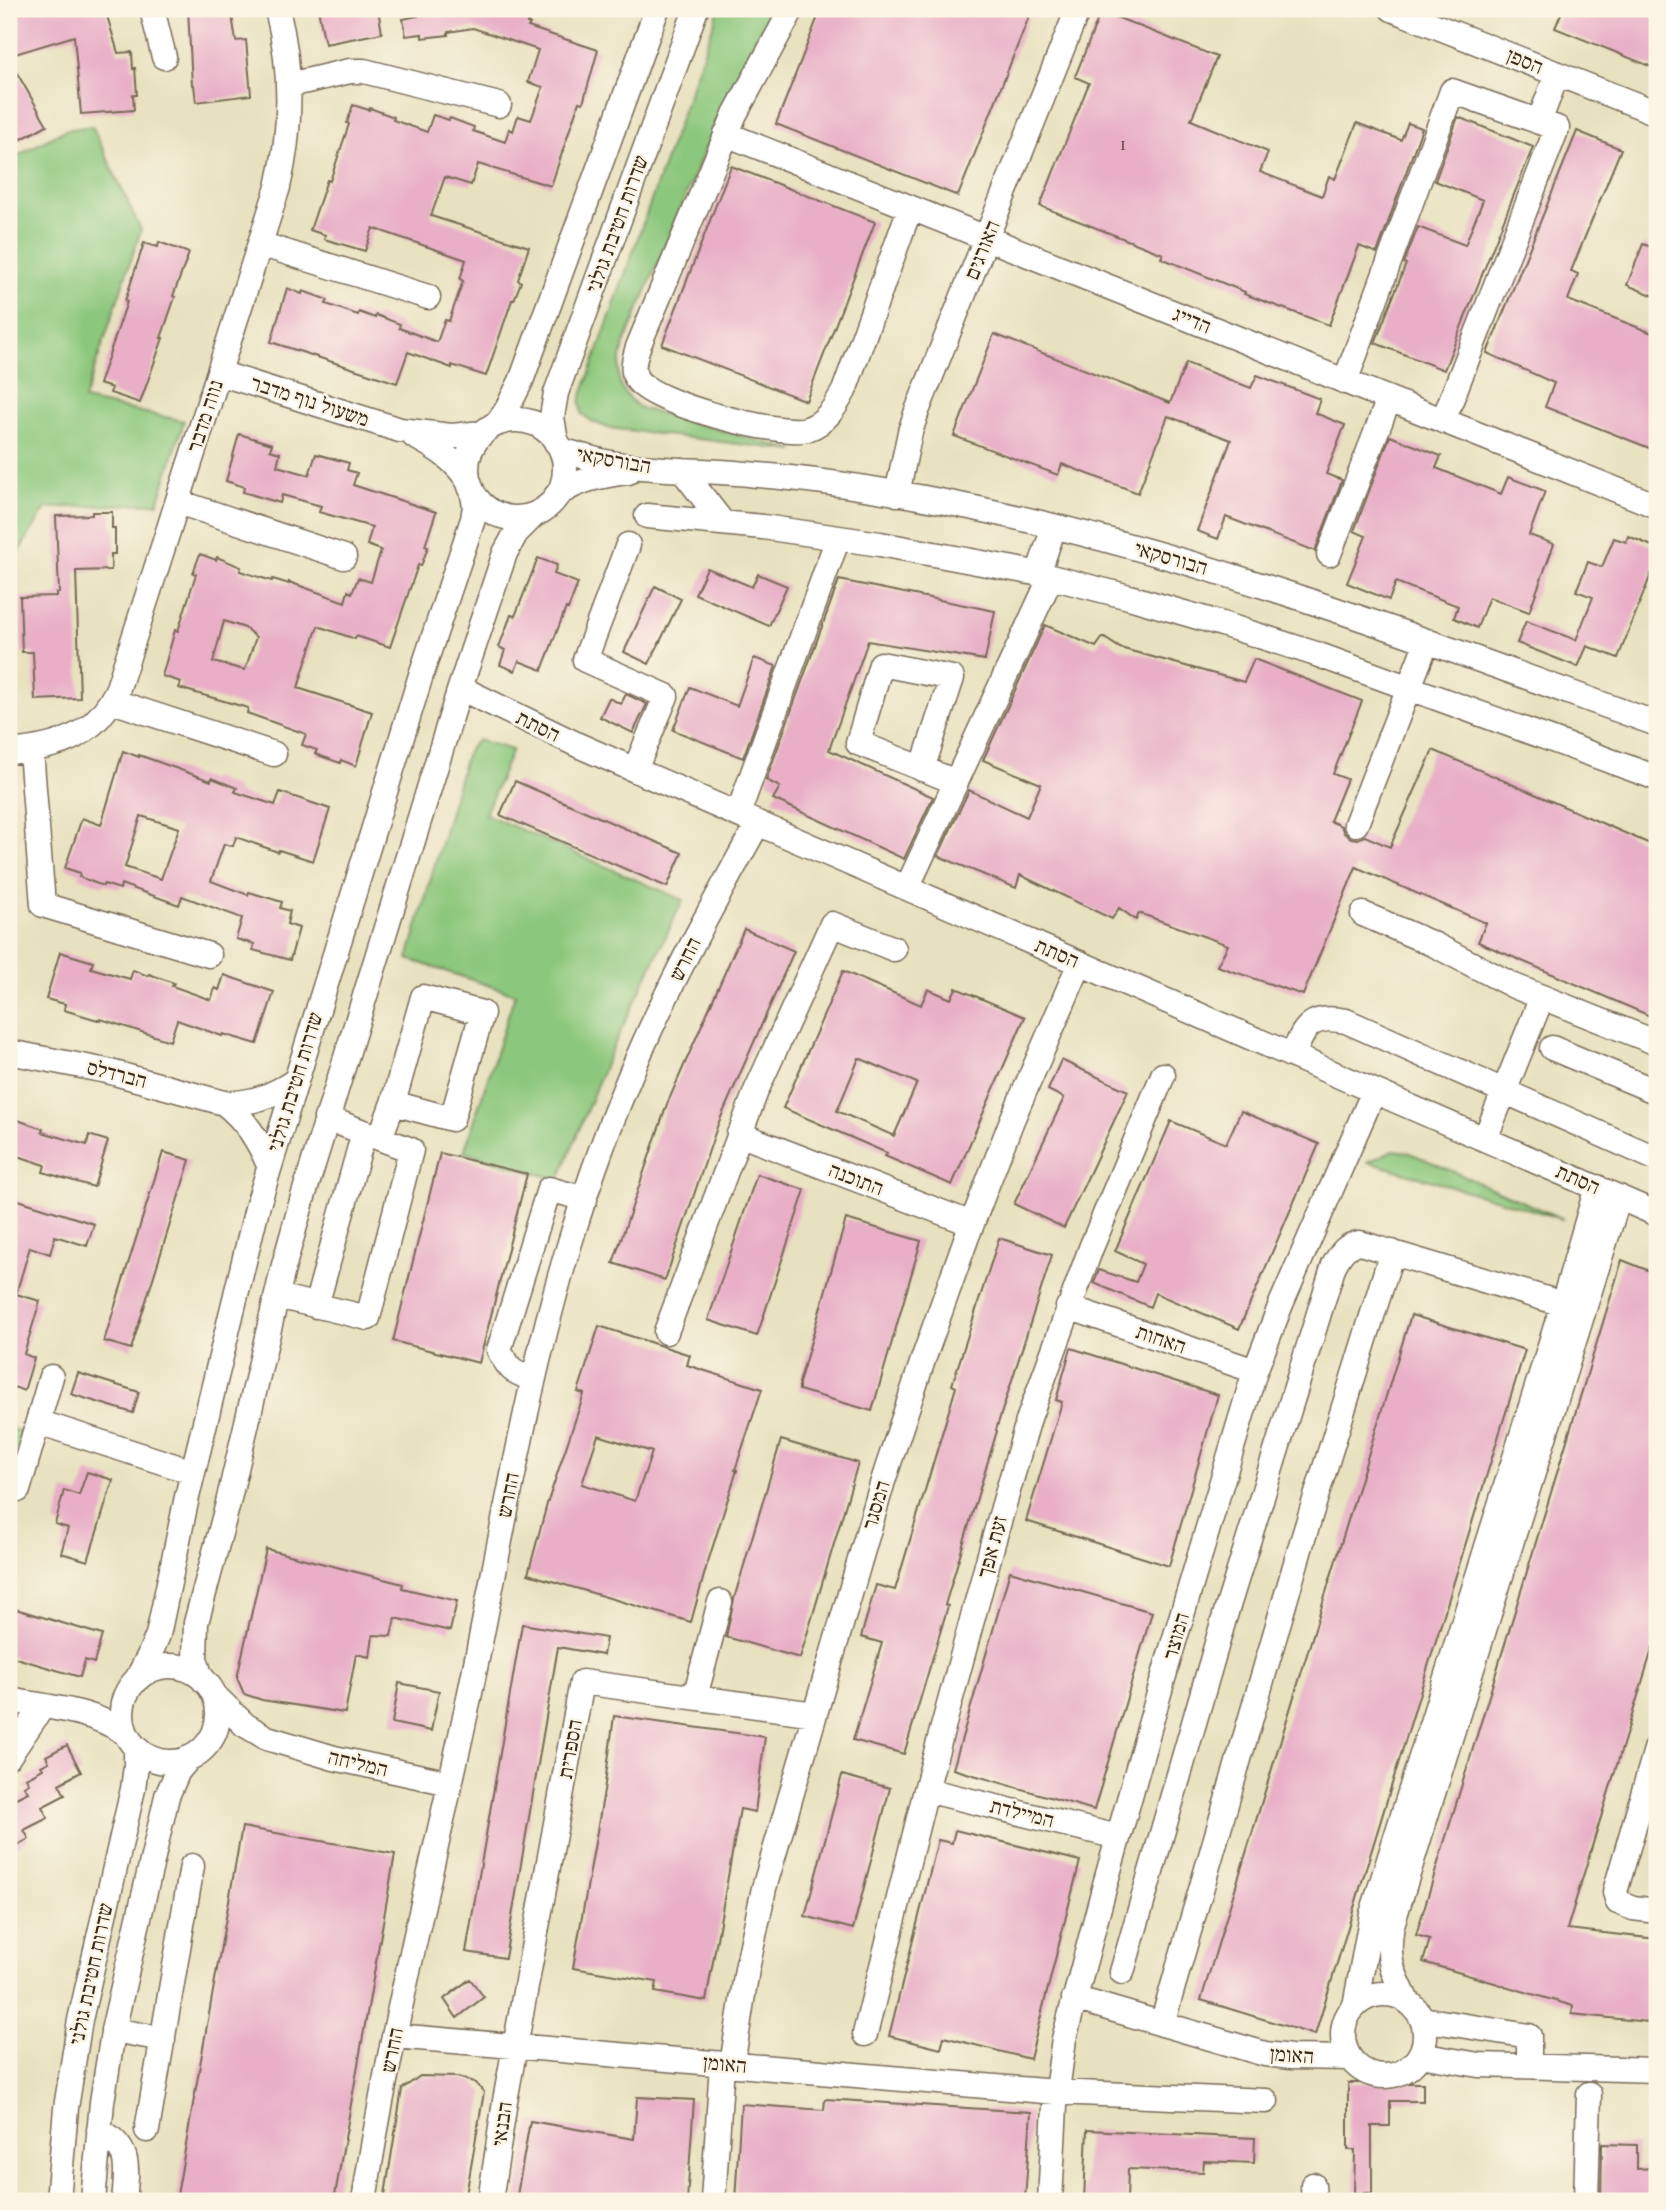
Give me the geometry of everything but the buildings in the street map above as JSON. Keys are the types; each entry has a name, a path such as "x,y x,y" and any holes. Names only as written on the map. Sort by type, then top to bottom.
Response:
{"street":[{"path":"152,9 163,57"},
{"name":"נווה מדבר","path":"20,751 51,746 83,732 99,718 118,688 283,167 289,85 277,9"},
{"name":"שדרות חטיבת גולני","path":"490,428 506,411 521,381 657,9"},
{"name":"שדרות חטיבת גולני","path":"559,446 552,417 556,393 696,9"},
{"path":"792,9 726,134 634,360 636,378 648,391 674,404 787,431 810,428 827,417 844,391 910,208"},
{"name":"האורגים","path":"897,494 917,411 1078,9"},
{"name":"הספן","path":"1392,9 1657,113"},
{"path":"289,85 350,71 364,71 499,105"},
{"path":"1539,122 1557,74"},
{"path":"1345,382 1452,91 1557,128 1443,421"},
{"name":"הדייג","path":"726,134 1657,506"},
{"path":"260,244 428,297"},
{"name":"משעול נוף מדבר","path":"219,373 401,430 450,458 464,473 471,487"},
{"path":"1329,554 1388,399"},
{"path":"516,420 535,424 543,428 559,446 565,469 561,488 543,509 535,514 516,518 497,514 481,503 471,487 468,459 475,442 490,428 516,420"},
{"name":"משעול נוף מדבר","path":"401,430 451,436 490,428"},
{"name":"הבורסקאי","path":"559,446 615,464 759,475 897,494 1055,527 1271,588 1657,724"},
{"path":"674,470 723,523"},
{"name":"הבורסקאי","path":"556,496 568,487 609,475 674,470"},
{"name":"שדרות חטיבת גולני","path":"133,1684 158,1635 244,1255 269,1165 421,675 473,519 475,506 471,487"},
{"path":"178,502 344,557"},
{"name":"שדרות חטיבת גולני","path":"209,1688 199,1672 195,1658 196,1623 297,1219 460,688 505,553 516,533 535,514"},
{"path":"647,516 838,538 1045,576 1222,624 1316,654 1657,778"},
{"path":"907,888 1045,576 1055,527"},
{"name":"החרש","path":"364,2201 395,2036 450,1783 510,1483 533,1379 565,1258 600,1154 641,1049 748,819 838,538"},
{"path":"628,545 585,660 666,696 635,770"},
{"path":"1356,824 1427,641"},
{"path":"922,769 953,678 881,664 858,743 922,769 956,782"},
{"name":"הסתת","path":"460,688 580,746 1657,1214"},
{"path":"112,701 274,754"},
{"path":"20,751 43,905 209,955"},
{"path":"1363,914 1435,945 1514,986 1657,1042"},
{"path":"666,1332 756,1091 832,924 894,949"},
{"name":"המסגר","path":"713,2201 727,2065 758,1915 771,1860 814,1714 887,1468 924,1357 1016,1111 1080,963"},
{"path":"316,1306 372,1135 393,1103 423,997 482,1013 452,1119 393,1103"},
{"path":"1485,1139 1542,997"},
{"path":"1293,1056 1302,1032 1317,1021 1333,1018 1346,1021 1657,1159"},
{"path":"1552,1048 1657,1092"},
{"name":"הברדלס","path":"9,1052 107,1071 224,1103 264,1098 295,1081"},
{"name":"זעת אפך","path":"865,2034 926,1790 1011,1477 1068,1307 1163,1075"},
{"name":"המוצר","path":"1049,2201 1056,2092 1064,2039 1118,1837 1238,1421 1289,1284 1374,1091"},
{"name":"הברדלס","path":"224,1103 247,1124 269,1165"},
{"path":"277,1296 368,1318 411,1150 326,1118"},
{"name":"התוכנה","path":"739,1134 972,1224"},
{"path":"533,1379 513,1372 499,1350 549,1189 585,1199"},
{"path":"1529,2066 1529,2036 1415,2010 1392,1994 1376,1994 1355,2006 1346,2019 1342,2035 1350,2058 1368,2073 1392,2076 1407,2069 1420,2055 1425,2035 1415,2010 1391,1970 1392,1924 1608,1192"},
{"path":"1122,1972 1224,1619 1334,1265 1343,1250 1352,1244 1360,1243 1573,1309"},
{"path":"1162,2024 1299,1554 1392,1252"},
{"name":"האחות","path":"1068,1307 1255,1371"},
{"path":"1355,2006 1372,1914 1573,1309"},
{"path":"18,1490 51,1377"},
{"path":"38,1422 193,1472"},
{"path":"695,1698 720,1602"},
{"path":"9,1700 91,1717 131,1741 143,1754 160,1762 180,1762 196,1753 215,1733 218,1714 209,1688 189,1670 170,1666 151,1670 107,1700 76,1708 50,1707"},
{"name":"הספרית","path":"515,2046 583,1682 814,1714"},
{"path":"131,1741 123,1724 123,1705 133,1684"},
{"name":"המליחה","path":"209,1688 245,1725 267,1738 334,1758 450,1783"},
{"path":"9,1756 50,1707"},
{"name":"המליחה","path":"196,1753 216,1743 267,1738"},
{"name":"שדרות חטיבת גולני","path":"58,2201 64,2126 75,2045 89,1973 133,1789 136,1766 131,1741"},
{"path":"1657,1745 1615,1892 1618,1902 1624,1905 1657,1911"},
{"name":"שדרות חטיבת גולני","path":"93,2201 99,2130 114,2030 167,1796 178,1771 196,1753"},
{"name":"המיילדת","path":"926,1790 1118,1837"},
{"path":"147,2130 192,1866"},
{"name":"האומן","path":"1074,1998 1265,2054 1350,2058"},
{"path":"114,2030 163,2039"},
{"name":"האומן","path":"395,2036 1056,2092 1266,2101"},
{"name":"הבנאי","path":"490,2201 515,2046"},
{"path":"1420,2055 1469,2065 1657,2070"},
{"path":"1586,2201 1589,2094"},
{"path":"99,2130 114,2138 122,2152 126,2164 124,2201"}],"green space":[{"path":"719,9 772,9 733,82 624,344 619,380 625,394 640,408 795,451 609,428 582,414 580,401"},
{"path":"92,126 141,230 84,400 184,421 158,503 46,508 9,567 9,160 65,130"},
{"path":"478,740 512,750 485,814 683,900 606,1062 559,1180 464,1152 515,994 408,959 465,758"},
{"path":"1393,1150 1408,1152 1563,1219 1368,1162"},
{"path":"9,1428 22,1432 9,1474"}]}
